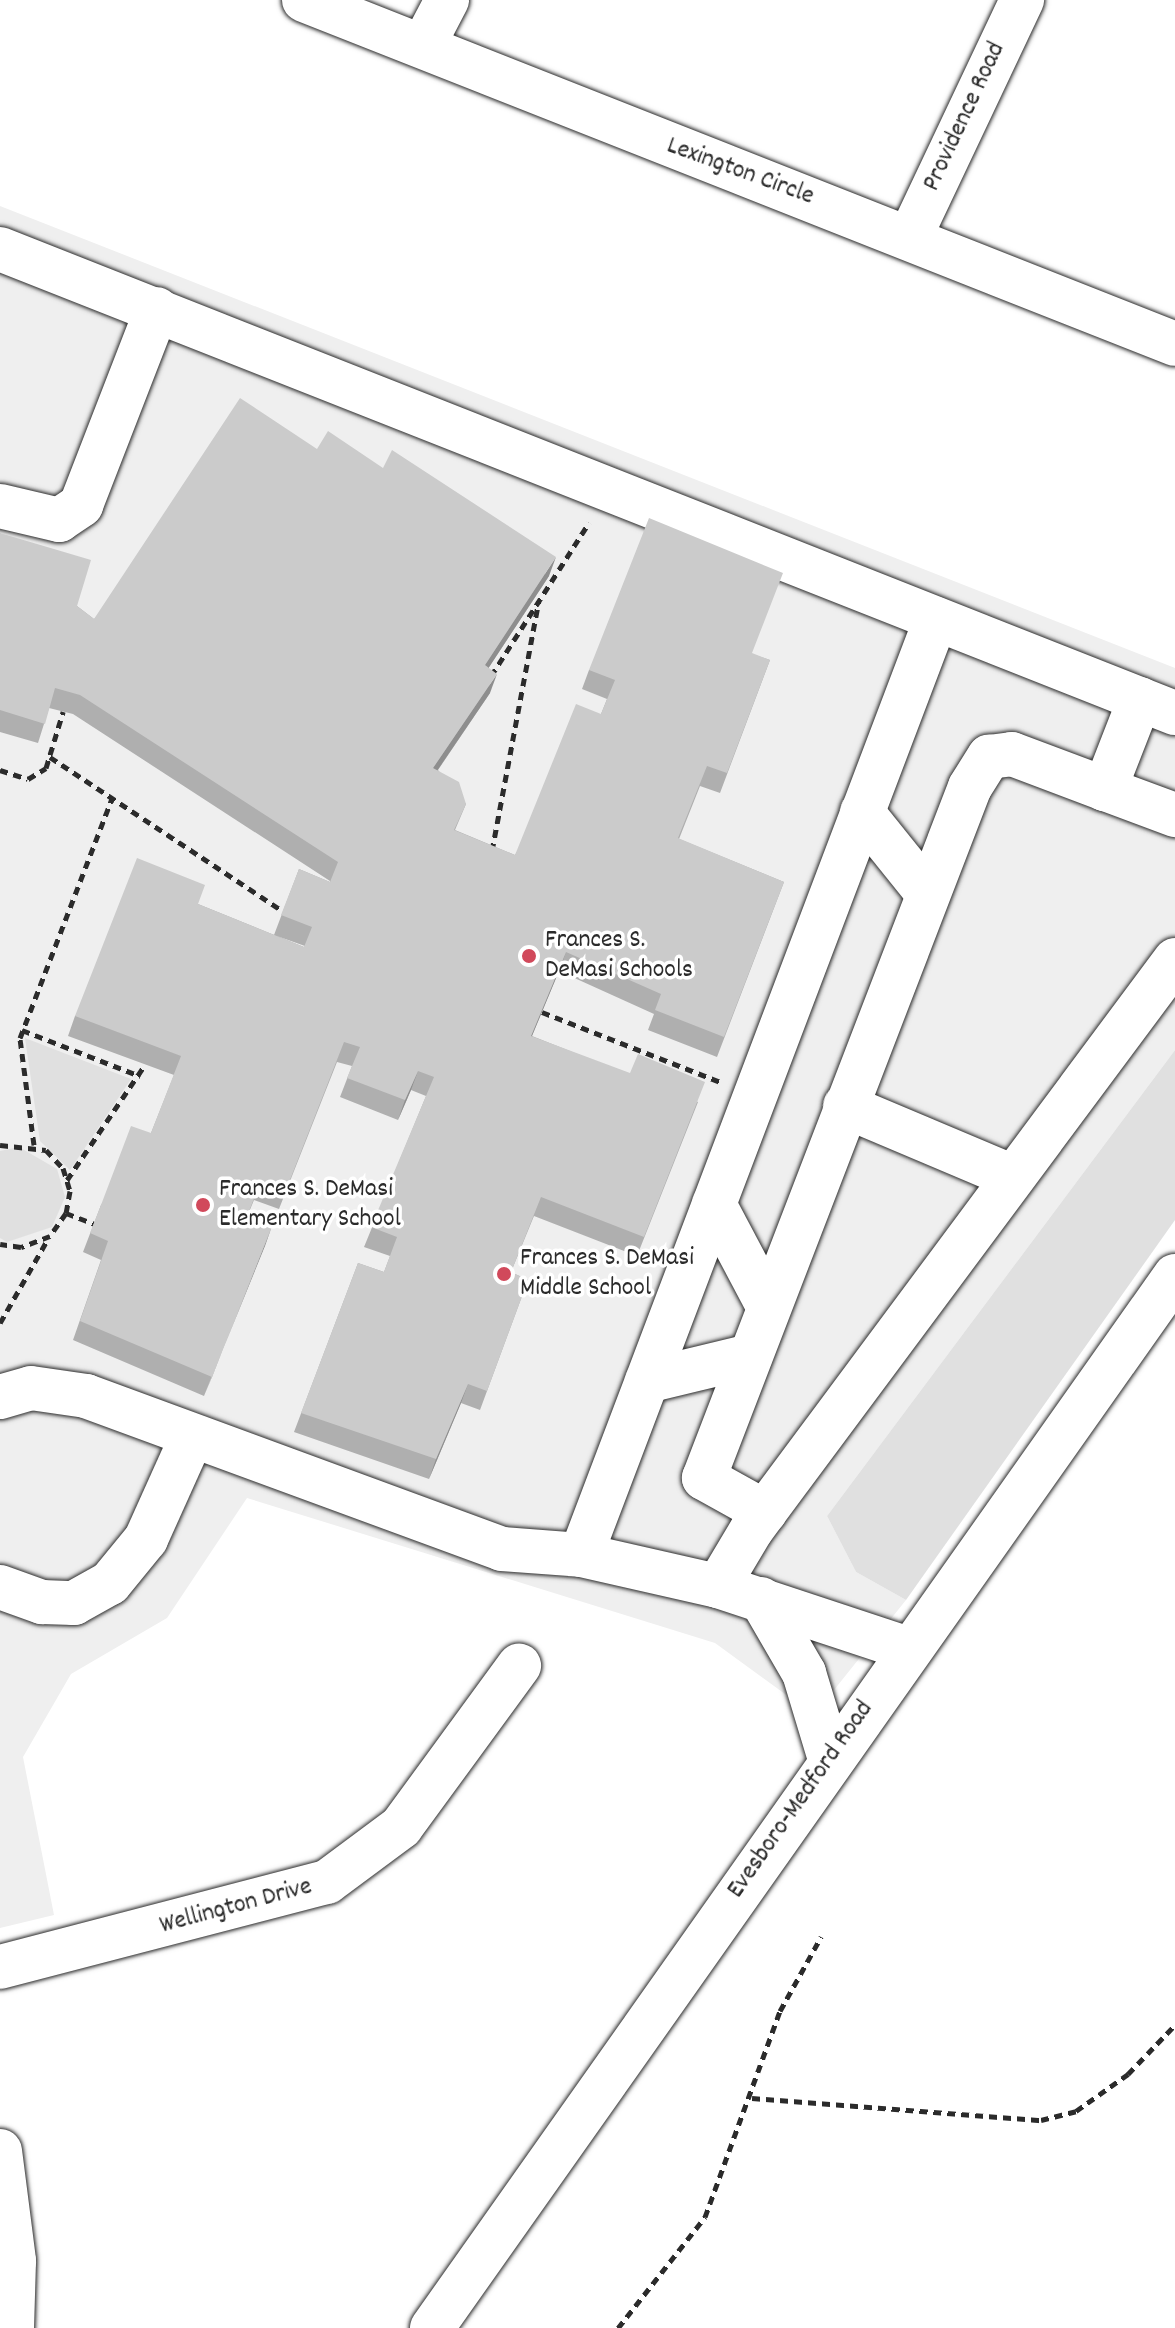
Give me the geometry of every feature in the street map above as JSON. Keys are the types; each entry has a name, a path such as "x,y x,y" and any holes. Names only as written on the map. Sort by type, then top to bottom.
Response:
{"street":[{"name":"Lexington Circle","path":"304,0 911,235 1175,344"},
{"path":"423,46 447,0"},
{"name":"Providence Road","path":"911,235 1022,0"},
{"path":"0,249 1158,706 1105,789"},
{"path":"0,506 59,520 81,505 157,309"},
{"path":"581,1555 936,619"},
{"path":"765,1512 704,1478 767,1304 928,894 989,757 1012,754 1175,815"},
{"path":"862,812 928,894"},
{"path":"718,1586 765,1512 1175,960"},
{"path":"845,1106 1013,1177"},
{"path":"714,1204 767,1304"},
{"name":"Evesboro-Medford Road","path":"432,2328 906,1648 1175,1276"},
{"path":"647,1381 750,1356"},
{"path":"0,1397 31,1388 86,1396 191,1439 502,1549 581,1555 718,1586 906,1648"},
{"path":"0,1587 42,1602 74,1603 110,1583 146,1539 191,1439"},
{"path":"761,1599 804,1673 830,1759"},
{"name":"Wellington Drive","path":"0,1967 327,1882 401,1827 519,1666"},
{"path":"0,2151 14,2261 12,2328"}],"path":[{"path":"483,688 612,489"},
{"path":"489,866 539,601"},
{"path":"0,770 28,779 50,757 63,712"},
{"path":"50,757 283,911"},
{"path":"34,1145 22,1030 112,798"},
{"path":"542,1012 755,1096"},
{"path":"22,1030 140,1076"},
{"path":"67,1180 145,1065"},
{"path":"0,1145 34,1145 55,1158 67,1180 66,1213 0,1323"},
{"path":"66,1213 94,1224"},
{"path":"0,1244 21,1247 50,1236"},
{"path":"618,2328 705,2217 752,2098 780,2011 821,1937"},
{"path":"752,2098 1041,2120 1076,2111 1128,2074 1175,2025"}],"shaded area":[{"name":"Frances S. DeMasi Middle School","path":"0,206 1175,668 1175,1050 827,1516 856,1572 906,1600 814,1715 715,1643 247,1498 167,1618 71,1674 23,1757 54,1915 0,1928"},
{"path":"25,1038 131,1079 70,1170 40,1141"},
{"path":"1175,1050 1175,1220 906,1600 856,1572 827,1516"},
{"path":"19,1147 57,1169 65,1197 52,1227 7,1242 0,1238 0,1151"}],"building":[{"name":"Frances S. DeMasi Schools","path":"240,398 317,449 328,431 383,468 392,450 556,557 485,665 497,674 433,768 459,782 466,804 454,830 515,855 576,704 601,714 615,680 589,670 649,518 783,573 752,653 770,660 727,773 707,766 678,838 784,882 724,1037 655,1010 661,994 566,952 531,1036 630,1073 638,1054 705,1082 644,1237 541,1197 511,1272 528,1280 487,1391 468,1384 436,1459 301,1413 358,1263 384,1272 397,1237 371,1227 434,1077 418,1071 405,1100 347,1078 360,1047 344,1042 286,1190 261,1181 247,1216 272,1226 212,1377 80,1321 108,1241 90,1233 131,1126 151,1133 181,1056 75,1016 137,858 205,885 198,904 304,947 312,927 281,915 299,869 330,882 338,862 80,695 55,688 45,724 0,710 0,533 91,560 77,606 94,619"}],"place":[{"name":"Frances S. DeMasi Schools","path":"529,956"},
{"name":"Frances S. DeMasi Elementary School","path":"203,1205"},
{"name":"Frances S. DeMasi Middle School","path":"504,1274"}]}
